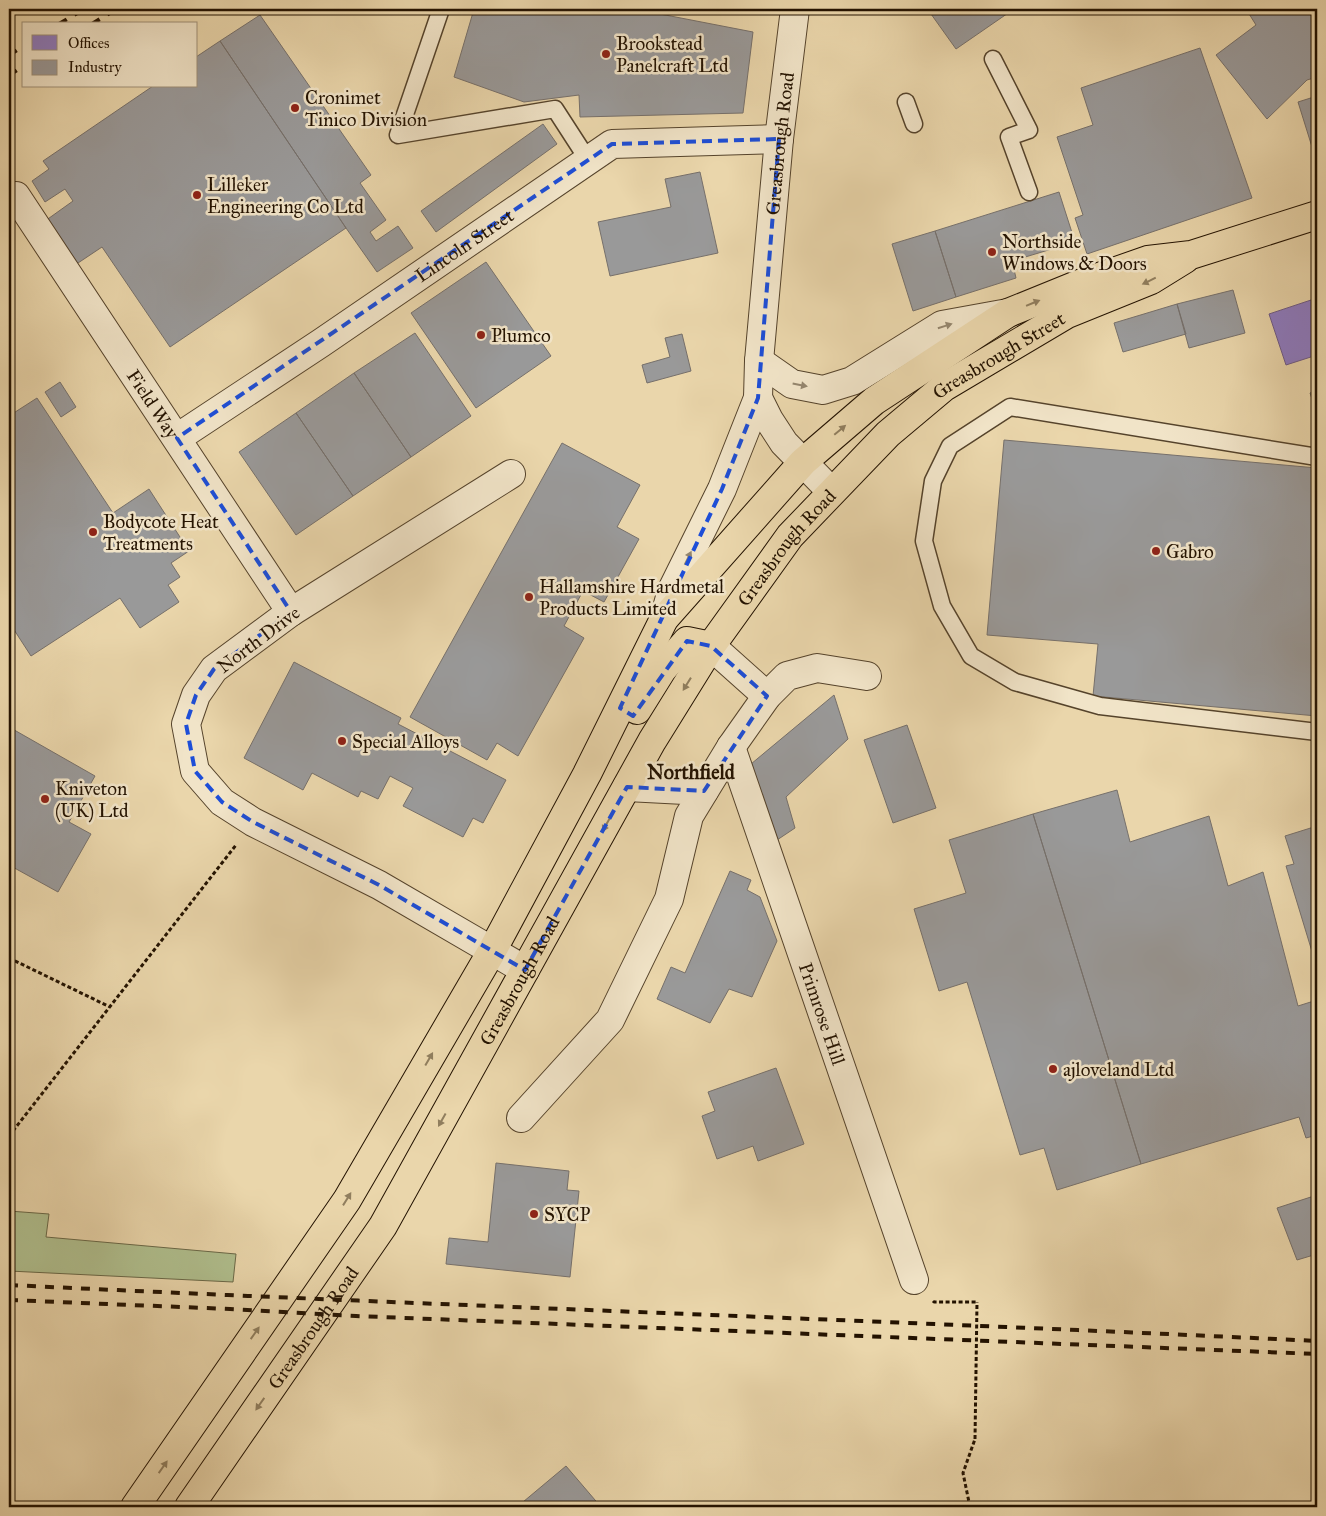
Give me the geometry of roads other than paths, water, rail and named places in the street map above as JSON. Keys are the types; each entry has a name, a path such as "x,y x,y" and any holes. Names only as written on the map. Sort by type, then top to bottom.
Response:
{"main road":[{"name":"Greasbrough Street","path":"803,462 874,401 1008,313 1082,283 1148,260 1191,255 1317,215"},
{"name":"Greasbrough Street","path":"832,491 888,434 944,388 1067,314 1151,280 1191,255"},
{"path":"803,462 834,462 888,415 925,404"},
{"name":"Greasbrough Road","path":"135,1507 347,1200 492,951 588,774 664,619 803,462"},
{"name":"Greasbrough Road","path":"189,1507 383,1226 652,741 711,646 790,536 832,491"},
{"path":"588,774 613,746 662,670 687,641 711,646"}],"street":[{"name":"Greasbrough Road","path":"664,619 672,590 722,489 758,398 759,361 790,11"},
{"name":"Lincoln Street","path":"177,438 321,343 612,144 779,139"},
{"name":"Field Way","path":"16,196 292,612"},
{"name":"Greasbrough Street","path":"759,361 792,384 823,390 852,381 942,325 1008,313"},
{"name":"Greasbrough Road","path":"758,398 768,420 784,444 832,491"},
{"name":"North Drive","path":"511,474 292,612 214,669 196,695 186,724 195,771 222,802 253,822 379,885 525,970"},
{"path":"711,646 767,696"},
{"path":"521,1118 610,1020 669,900 689,816 731,747 767,696 787,676 817,668 867,676"},
{"name":"Primrose Hill","path":"731,747 914,1280"},
{"path":"627,787 704,791"}],"lane":[{"path":"441,9 398,135 555,109 588,160"},
{"path":"993,60 1029,130 1009,137 1029,192"},
{"path":"906,102 914,124"},
{"path":"1317,457 1010,407 950,446 933,481 924,542 942,606 971,656 1016,682 1100,706 1317,732"}],"railway":[{"path":"62,22 84,9"},
{"path":"95,22 116,9"},
{"path":"9,55 22,47"},
{"path":"9,75 22,67"},
{"path":"9,1285 1317,1341"},
{"path":"9,1300 356,1316 1317,1354"}],"place":[{"name":"Brookstead Panelcraft Ltd","path":"606,54"},
{"name":"Cronimet Tinico Division","path":"295,108"},
{"name":"Lilleker Engineering Co Ltd","path":"197,195"},
{"name":"Northside Windows & Doors","path":"992,252"},
{"name":"Plumco","path":"481,335"},
{"name":"Bodycote Heat Treatments","path":"93,532"},
{"name":"Gabro","path":"1156,551"},
{"name":"Hallamshire Hardmetal Products Limited","path":"529,597"},
{"name":"Special Alloys","path":"342,741"},
{"name":"Kniveton (UK) Ltd","path":"45,799"},
{"name":"ajloveland Ltd","path":"1053,1069"},
{"name":"SYCP","path":"534,1214"}],"district":[{"name":"Northfield","path":"691,772"}]}
